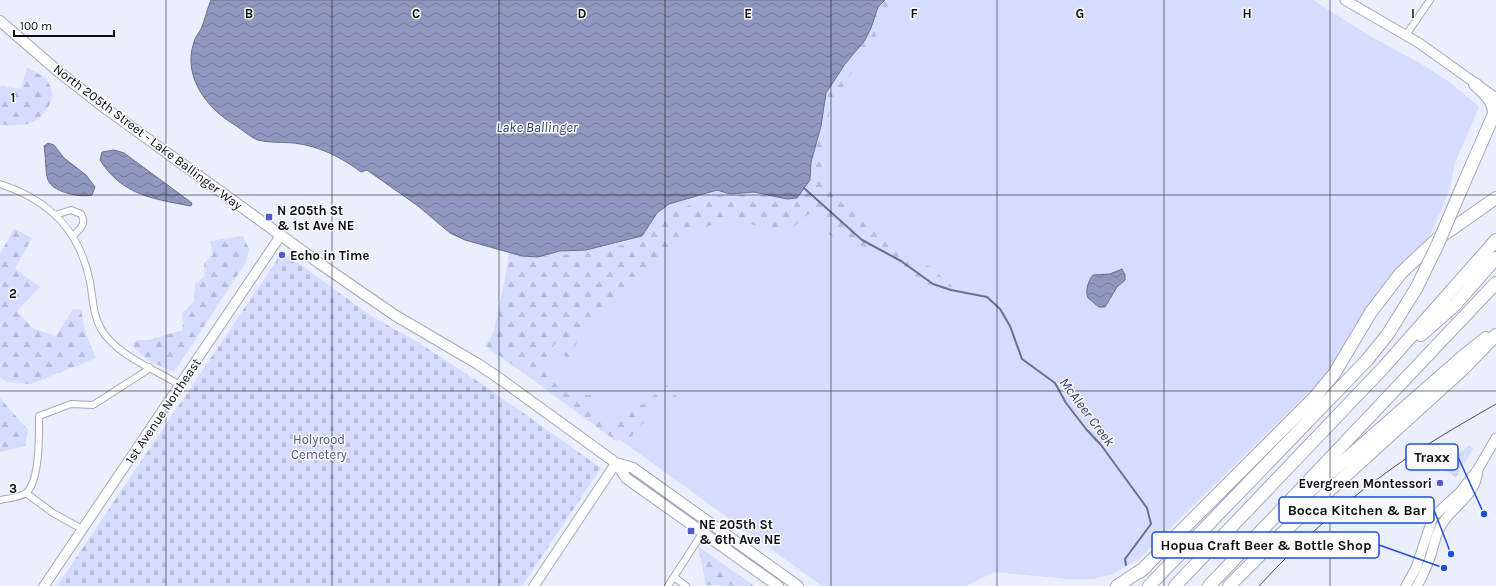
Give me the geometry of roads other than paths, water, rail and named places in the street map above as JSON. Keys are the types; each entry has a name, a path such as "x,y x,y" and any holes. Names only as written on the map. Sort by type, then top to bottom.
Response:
{"highway":[{"path":"1149,586 1367,360 1388,334 1417,287 1438,246 1471,165 1493,121 1494,109 1490,98 1476,84"},
{"path":"1484,140 1496,127"},
{"path":"1140,572 1314,398 1334,374 1371,312 1401,273 1436,240 1496,198"},
{"path":"1175,586 1384,367 1496,240"},
{"path":"1384,367 1446,314 1496,258"},
{"path":"1209,586 1496,283"},
{"path":"1246,547 1448,369 1496,331"},
{"path":"1229,586 1277,538 1325,496 1464,368 1496,335"},
{"path":"1117,586 1140,572 1254,478"},
{"path":"1240,586 1278,543 1325,496"}],"main road":[{"name":"North 205th Street - Lake Ballinger Way","path":"0,21 105,108 281,235 396,316 478,364 503,381 616,463"},
{"path":"616,463 633,468 798,586"},
{"path":"616,463 626,478 778,586"},
{"path":"684,504 703,526 703,532"},
{"path":"703,532 708,530 724,532"}],"street":[{"path":"1346,0 1406,35 1496,98"},
{"path":"1406,35 1430,0"},
{"path":"0,184 22,192 35,200 55,215 73,236 83,257 100,329 114,345 180,385"},
{"path":"55,215 71,210 81,214 84,220 83,227 73,236"},
{"name":"1st Avenue Northeast","path":"44,586 281,235"},
{"path":"0,500 18,497 26,493 34,481 39,416 72,404 93,406 146,371 149,367"},
{"path":"1406,586 1416,568 1433,517 1461,491 1478,469 1496,438"},
{"path":"534,586 616,463"},
{"path":"1417,586 1424,574 1441,525 1458,504 1469,494 1478,481 1478,469"},
{"path":"26,493 53,513 82,529"},
{"path":"668,586 703,532"},
{"path":"674,577 686,586"}],"water":[{"name":"Lake Ballinger","path":"211,0 885,0 878,7 865,40 845,64 826,93 821,126 811,162 810,180 797,198 787,199 754,192 730,194 717,190 669,204 657,213 642,236 586,250 560,251 538,257 522,256 465,240 450,233 418,206 367,170 361,172 338,157 303,144 258,140 225,118 207,101 194,79 191,67 191,55 195,40 201,29"},
{"path":"48,143 54,145 64,158 86,175 95,187 92,195 74,195 61,191 51,184 47,177 44,146"},
{"path":"114,150 124,153 192,203 191,206 151,198 128,188 118,181 100,160 102,152"},
{"path":"1122,269 1125,275 1125,280 1117,287 1105,307 1099,307 1088,298 1088,286 1093,275 1110,274"}],"waterway":[{"name":"McAleer Creek","path":"804,188 862,240 901,261 933,284 951,290 987,297 1000,309 1010,326 1022,359 1055,383 1066,403 1086,429 1101,445 1147,508 1151,524 1125,559 1126,565"},
{"path":"1418,575 1428,547"},
{"path":"1411,586 1416,579"}],"tram line":[{"path":"1259,586 1318,527 1366,487 1425,446 1496,404"}],"place":[{"name":"N 205th St & 1st Ave NE","path":"269,217"},
{"name":"Echo in Time","path":"282,255"},
{"name":"Evergreen Montessori","path":"1440,483"},
{"name":"Traxx","path":"1484,514"},
{"name":"NE 205th St & 6th Ave NE","path":"691,531"},
{"name":"Bocca Kitchen & Bar","path":"1451,554"},
{"name":"Hopua Craft Beer & Bottle Shop","path":"1444,568"}],"park label":[{"name":"Holyrood Cemetery","path":"319,446"}]}
